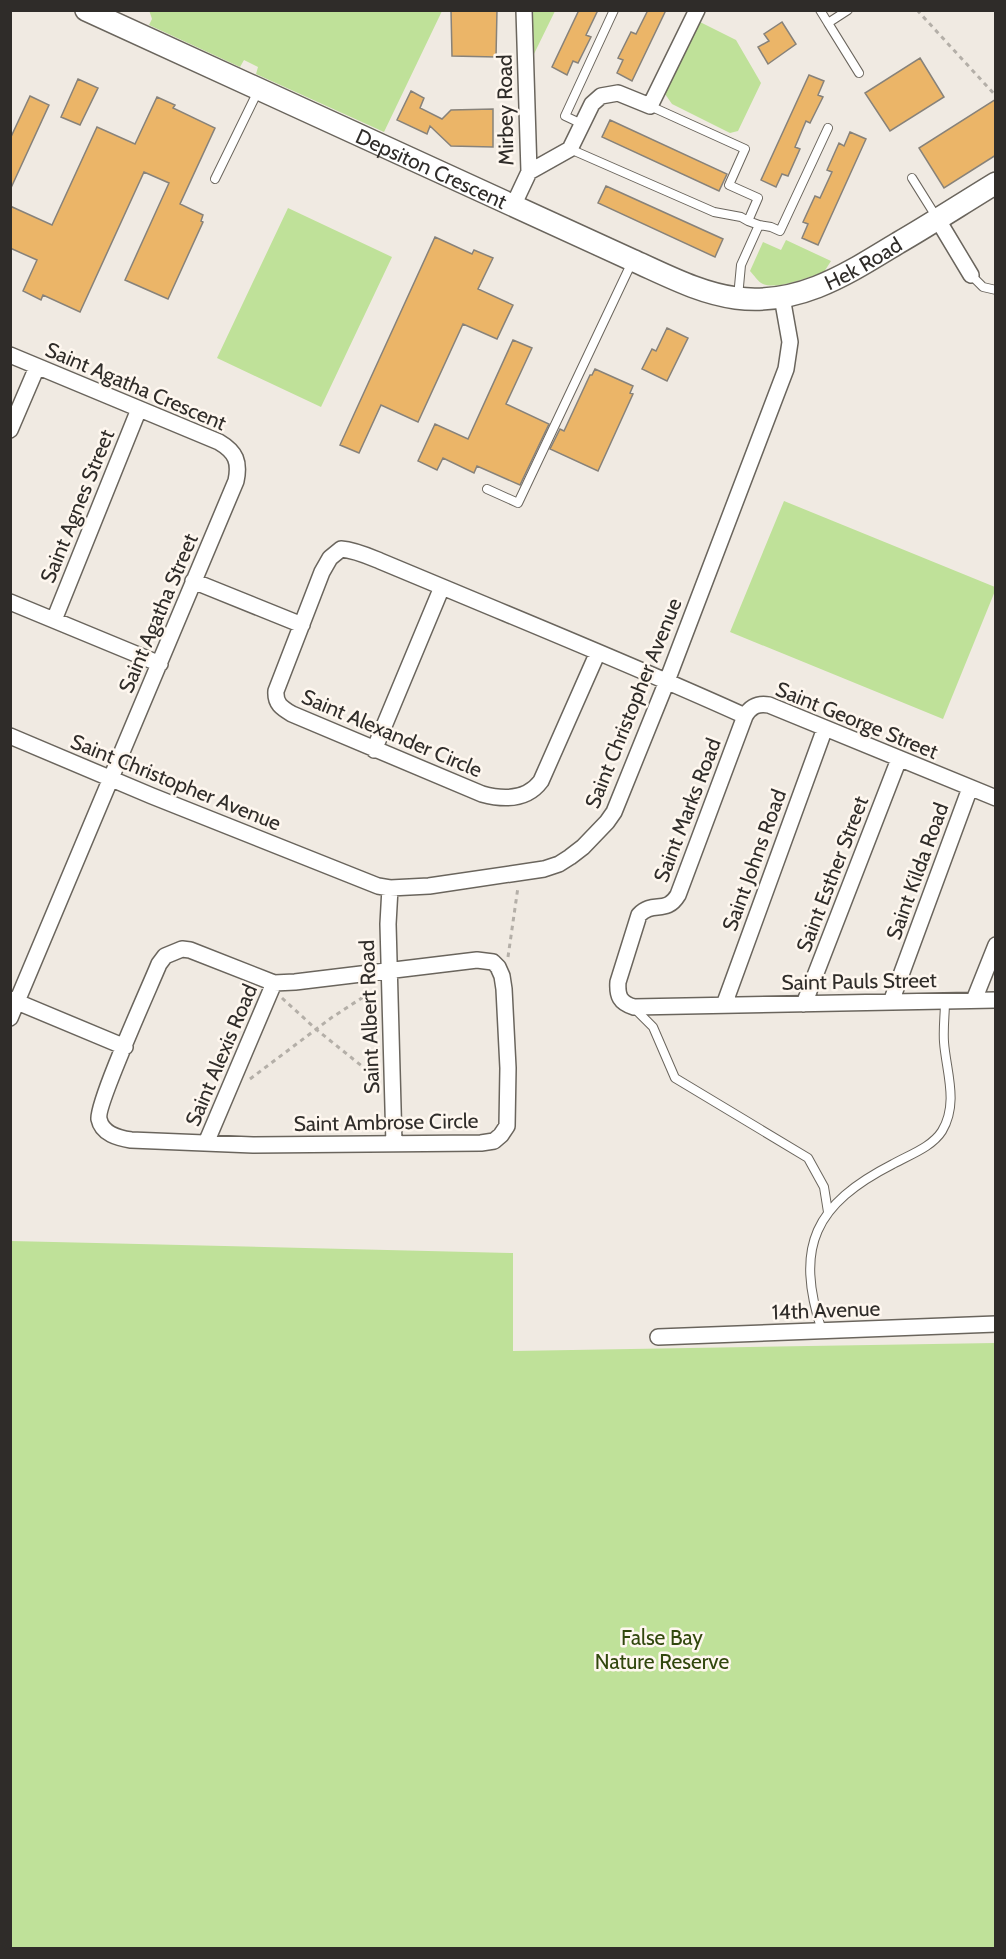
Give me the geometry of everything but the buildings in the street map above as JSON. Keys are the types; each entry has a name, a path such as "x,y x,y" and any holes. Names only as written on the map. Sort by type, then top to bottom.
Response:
{"street":[{"name":"Depsiton Crescent","path":"86,10 108,15 259,89 688,285 738,298 783,297"},
{"name":"Mirbey Road","path":"513,206 529,172 524,10"},
{"path":"529,172 570,149 592,104 601,96 618,93 650,106 697,10"},
{"name":"Hek Road","path":"783,297 833,282 996,183"},
{"path":"938,219 971,275"},
{"name":"Saint Christopher Avenue","path":"10,736 378,886 390,888 429,886 544,869 559,864 583,847 607,822 618,801 667,681 786,369 790,342 783,297"},
{"name":"Saint Agatha Crescent","path":"10,355 219,442 230,448 238,462"},
{"path":"10,430 37,367"},
{"name":"Saint Agnes Street","path":"54,620 139,409"},
{"name":"Saint Agatha Street","path":"10,1018 14,1000 160,664 236,481 238,462"},
{"name":"Saint Alexander Circle","path":"598,652 549,766 535,789 519,796 495,798 374,750 292,714 278,703 276,691 322,572 330,558 341,549 358,552 598,652 667,681"},
{"path":"193,581 302,625"},
{"path":"374,750 442,587"},
{"path":"10,602 160,664"},
{"path":"667,681 745,716"},
{"name":"Saint George Street","path":"745,716 753,707 764,704 996,798"},
{"name":"Saint Marks Road","path":"634,1007 622,1002 617,990 639,915 648,908 671,904 678,895 745,716"},
{"name":"Saint Johns Road","path":"724,1005 825,728"},
{"name":"Saint Esther Street","path":"804,1004 898,759"},
{"name":"Saint Kilda Road","path":"891,1002 970,788"},
{"name":"Saint Albert Road","path":"390,888 387,924 394,1144"},
{"path":"974,1000 996,945"},
{"name":"Saint Ambrose Circle","path":"190,950 272,987 388,970 485,960 493,962 498,967 502,976 505,1000 508,1108 507,1126 494,1141 253,1145 122,1139 112,1136 101,1125 99,1112 159,964 165,956 174,951 190,950"},
{"name":"Saint Alexis Road","path":"206,1143 272,987"},
{"path":"14,1000 125,1047"},
{"name":"Saint Pauls Street","path":"724,1005 996,1000"},
{"path":"634,1007 724,1005"},
{"name":"14th Avenue","path":"658,1337 996,1324"}],"lane":[{"path":"582,124 564,116 614,10"},
{"path":"820,10 859,73"},
{"path":"828,23 848,10"},
{"path":"215,179 259,89"},
{"path":"650,106 745,149 729,185 758,198 748,221"},
{"path":"570,149 714,212 780,231 828,128"},
{"path":"912,178 938,219"},
{"path":"738,298 741,265 759,225"},
{"path":"487,489 518,503 633,260"},
{"path":"971,275 982,286 996,290"},
{"path":"822,1331 813,1302 811,1255 815,1236 828,1212 846,1193 870,1177 933,1142 942,1132 949,1114 951,1094 944,1039 945,1001"},
{"path":"634,1007 653,1027 675,1078 808,1158 824,1187 828,1212"}],"path":[{"path":"917,10 996,96"},
{"path":"502,976 509,952 518,893 518,873"},
{"path":"230,1088 239,1088 379,987 389,986"},
{"path":"272,987 317,1030 393,1089"}],"green space":[{"path":"149,10 442,11 384,132 256,74 258,67 244,60 240,67 149,25 152,19"},
{"path":"530,11 555,11 533,56"},
{"path":"700,22 736,40 761,83 738,131 730,133 672,104 665,94"},
{"path":"288,208 392,257 321,407 217,358"},
{"path":"786,240 831,261 824,272 802,280 777,285 761,283 750,271 763,242 781,250"},
{"path":"784,501 995,587 943,719 730,632"},
{"name":"False Bay Nature Reserve","path":"11,1241 513,1253 513,1351 995,1343 995,1948 11,1948"}]}
